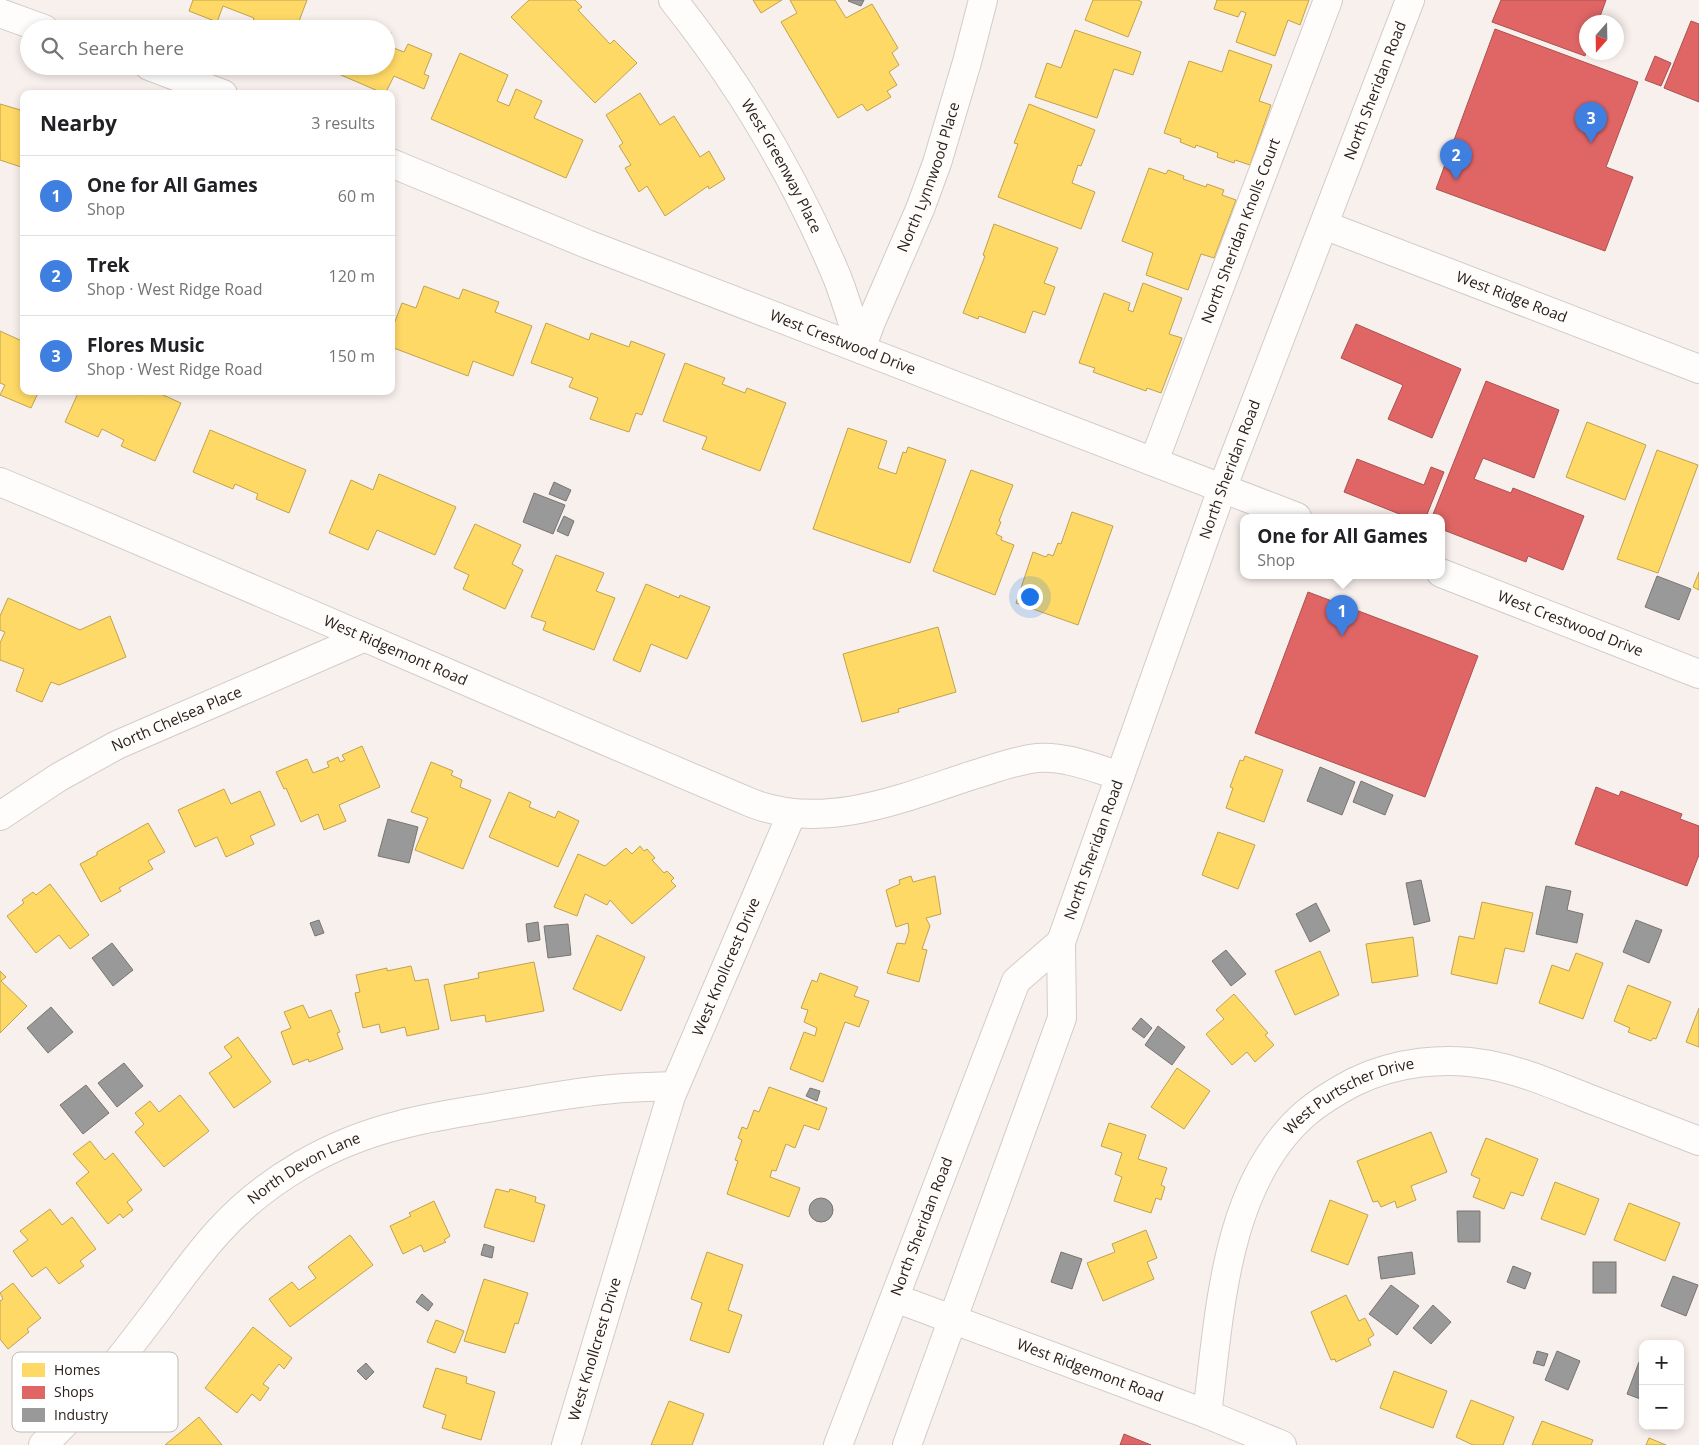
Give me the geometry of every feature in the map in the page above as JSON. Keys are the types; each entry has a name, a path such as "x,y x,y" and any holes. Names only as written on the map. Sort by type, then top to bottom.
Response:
{"street":[{"name":"West Greenway Place","path":"673,0 707,45 779,155 813,222 838,279 861,349"},
{"name":"North Lynnwood Place","path":"861,349 920,209 937,163 967,62 982,0"},
{"name":"North Sheridan Knolls Court","path":"1154,461 1328,0"},
{"name":"North Sheridan Road","path":"907,1445 1062,1018 1061,942 1222,488 1410,0"},
{"path":"0,13 20,20"},
{"path":"173,75 212,90"},
{"name":"West Crestwood Drive","path":"395,165 587,244 1289,514"},
{"name":"West Ridge Road","path":"1324,225 1699,369"},
{"name":"West Ridgemont Road","path":"0,482 754,804 769,809 792,812"},
{"name":"West Crestwood Drive","path":"1445,575 1699,674"},
{"name":"North Chelsea Place","path":"0,816 59,777 117,745 363,638"},
{"path":"792,812 833,814 853,812 993,769 1038,758 1067,760 1120,776"},
{"name":"West Knollcrest Drive","path":"566,1445 675,1086 792,812"},
{"name":"North Sheridan Road","path":"841,1441 1016,981 1061,942"},
{"name":"West Purtscher Drive","path":"1207,1414 1224,1286 1243,1209 1263,1166 1290,1129 1318,1104 1349,1085 1369,1075 1413,1064 1447,1061 1488,1065 1540,1079 1699,1141"},
{"name":"North Devon Lane","path":"125,1352 218,1232 248,1202 288,1173 321,1154 352,1140 420,1120 574,1094 612,1089 675,1086"},
{"name":"West Ridgemont Road","path":"895,1298 1207,1414 1282,1445"},
{"name":"North Devon Lane","path":"43,1445 56,1432"}],"building: Homes":[{"path":"193,0 307,0 299,20 253,20 254,18 223,6 218,20 212,20 189,11"},
{"path":"529,0 575,0 582,7 578,10 610,44 614,40 637,63 595,103 511,17"},
{"path":"753,0 782,0 761,13"},
{"path":"790,0 835,0 846,18 872,4 898,48 892,53 899,65 889,72 897,85 887,91 891,97 867,111 862,104 838,118 781,22 797,13"},
{"path":"1093,0 1138,0 1142,2 1128,37 1085,20"},
{"path":"1217,0 1309,0 1300,25 1288,20 1275,56 1236,42 1246,13 1241,11 1238,17 1214,9"},
{"path":"1075,30 1141,52 1133,75 1114,69 1097,118 1035,97 1047,63 1061,68"},
{"path":"408,44 432,54 424,74 429,76 424,89 394,76 387,90 376,90 341,75 395,75 395,48 404,52"},
{"path":"1229,50 1272,65 1259,101 1271,105 1250,165 1235,160 1234,163 1217,157 1218,153 1196,145 1195,148 1180,142 1181,139 1164,133 1189,61 1222,72"},
{"path":"460,53 508,75 497,101 509,106 516,89 542,101 534,118 583,140 566,178 431,119"},
{"path":"640,93 660,125 674,116 700,157 709,151 725,179 709,189 708,186 665,216 647,186 639,192 625,168 631,165 619,146 623,143 606,115"},
{"path":"0,104 20,110 20,167 0,160"},
{"path":"1029,104 1095,130 1081,166 1078,165 1072,183 1095,192 1081,229 998,197 1018,144 1014,143"},
{"path":"1149,168 1166,174 1168,170 1184,176 1183,179 1206,187 1207,184 1224,190 1222,195 1236,200 1214,258 1201,254 1188,290 1146,275 1153,253 1122,241"},
{"path":"994,224 1058,248 1044,283 1055,287 1045,315 1033,311 1025,333 979,316 978,319 963,313 985,256 983,255"},
{"path":"1143,283 1182,298 1169,334 1182,338 1161,393 1147,388 1146,391 1093,372 1095,368 1079,363 1104,293 1130,303 1128,310 1133,312"},
{"path":"424,286 459,299 463,289 499,302 495,312 532,326 513,376 473,361 468,376 395,349 395,321 402,303 416,308"},
{"path":"546,323 589,340 591,333 629,347 631,341 665,354 642,415 636,413 629,432 590,419 598,398 569,387 573,378 531,363"},
{"path":"0,331 20,340 20,395 37,395 31,408 0,395 5,385 0,383"},
{"path":"685,363 725,378 722,384 745,393 747,388 786,403 760,471 702,449 707,437 663,421"},
{"path":"77,395 163,395 181,403 155,461 121,446 124,440 102,429 98,437 65,422"},
{"path":"1587,422 1646,445 1625,500 1566,477"},
{"path":"848,428 887,441 878,468 896,474 903,452 906,453 908,447 946,460 910,563 813,529"},
{"path":"210,430 306,470 289,513 256,499 258,494 235,484 233,489 193,472"},
{"path":"1657,450 1698,465 1658,573 1617,559"},
{"path":"971,470 1013,485 996,534 1002,537 1001,540 1014,545 995,595 933,571"},
{"path":"379,474 456,507 435,555 377,530 368,550 329,533 351,480 373,490"},
{"path":"1072,512 1113,526 1078,625 1016,603 1033,552 1046,557 1048,554 1053,556 1058,543 1061,544"},
{"path":"475,524 521,545 512,564 523,570 505,609 463,589 469,575 454,568"},
{"path":"556,555 604,573 596,591 615,598 594,650 543,630 546,622 531,617"},
{"path":"1699,572 1699,590 1693,587"},
{"path":"646,584 679,598 680,595 710,607 687,659 651,644 640,672 613,660"},
{"path":"8,598 80,630 110,616 126,657 59,685 51,682 42,702 16,691 24,669 0,660 0,643 5,632 0,630 0,616"},
{"path":"938,627 956,692 898,709 899,712 862,722 843,654"},
{"path":"362,746 380,787 339,805 346,821 324,830 318,814 301,822 286,788 284,789 276,772 307,759 313,773 329,767 327,762 338,757 340,762 345,760 342,755"},
{"path":"1245,756 1283,770 1264,822 1226,808 1233,788 1230,787 1240,760 1243,761"},
{"path":"431,762 453,771 451,775 462,780 460,787 491,800 463,869 415,850 428,818 411,812"},
{"path":"224,789 231,804 260,791 275,825 250,836 254,844 226,857 217,837 195,847 178,810"},
{"path":"509,792 531,802 529,807 555,818 558,811 579,821 558,867 489,837"},
{"path":"148,823 165,852 148,861 153,869 119,888 121,891 101,902 80,864"},
{"path":"1218,832 1255,845 1238,889 1202,875"},
{"path":"640,846 644,851 647,849 655,858 652,860 664,873 667,871 674,878 671,881 676,886 632,924 610,900 607,905 585,894 577,916 554,907 578,854 605,866 626,848 632,854"},
{"path":"911,876 913,882 935,876 941,914 926,918 930,926 922,949 927,950 919,982 887,973 897,943 905,944 909,931 908,923 896,927 886,890 900,884 899,880"},
{"path":"50,884 89,935 70,949 59,935 36,953 7,916 24,903 22,900 33,892 36,895"},
{"path":"1482,902 1533,913 1524,952 1505,948 1497,984 1451,974 1459,936 1474,939"},
{"path":"597,935 645,957 621,1011 573,989"},
{"path":"1413,937 1418,976 1372,983 1366,944"},
{"path":"1320,951 1339,995 1295,1015 1275,971"},
{"path":"1576,953 1603,963 1583,1019 1539,1003 1552,965 1569,971"},
{"path":"534,962 544,1011 486,1022 485,1015 451,1021 444,985 479,978 478,973"},
{"path":"411,966 415,981 428,979 439,1029 407,1036 405,1027 381,1033 379,1024 363,1028 355,993 360,992 356,975 387,968 387,971"},
{"path":"0,971 6,977 1,981 27,1006 0,1033"},
{"path":"820,973 858,987 854,996 869,1001 859,1027 845,1022 823,1082 790,1069 804,1032 815,1036 817,1028 804,1022 808,1010 801,1008 812,980 817,982"},
{"path":"1628,985 1671,1002 1656,1039 1653,1038 1651,1041 1628,1032 1630,1028 1614,1021"},
{"path":"1234,994 1268,1033 1265,1035 1274,1045 1255,1062 1247,1052 1232,1065 1206,1034 1224,1019 1216,1010"},
{"path":"303,1005 309,1018 331,1010 340,1032 337,1033 343,1049 309,1062 308,1059 293,1065 281,1032 291,1028 284,1012"},
{"path":"1699,1008 1699,1047 1686,1042"},
{"path":"238,1037 271,1082 234,1108 209,1073 232,1057 224,1047"},
{"path":"1177,1068 1210,1091 1184,1129 1151,1107"},
{"path":"769,1087 827,1108 819,1130 804,1125 795,1148 786,1144 776,1171 772,1170 770,1177 800,1188 789,1217 727,1194 738,1161 735,1160 742,1140 738,1138 742,1127 747,1129 754,1110 759,1112"},
{"path":"180,1095 209,1131 164,1167 135,1132 144,1124 135,1113 150,1101 159,1112"},
{"path":"1109,1123 1146,1135 1138,1159 1167,1168 1161,1185 1165,1187 1161,1200 1156,1198 1151,1213 1114,1201 1122,1177 1115,1174 1122,1153 1101,1146"},
{"path":"1431,1132 1447,1172 1411,1186 1416,1200 1397,1208 1395,1201 1381,1207 1378,1201 1373,1202 1357,1161"},
{"path":"1486,1138 1538,1159 1523,1196 1511,1192 1504,1209 1473,1197 1480,1179 1471,1175"},
{"path":"90,1141 105,1160 113,1153 142,1190 127,1202 133,1210 123,1218 120,1214 108,1224 76,1183 89,1172 73,1154"},
{"path":"1555,1182 1599,1199 1585,1235 1541,1219"},
{"path":"496,1189 509,1192 510,1189 536,1197 535,1202 545,1205 534,1242 484,1227"},
{"path":"1330,1200 1368,1215 1348,1265 1311,1251"},
{"path":"434,1201 450,1236 444,1240 446,1242 424,1252 421,1245 403,1254 390,1226 411,1216 409,1213"},
{"path":"1629,1203 1680,1223 1665,1261 1614,1240"},
{"path":"50,1209 62,1225 72,1217 96,1249 80,1261 84,1266 59,1284 46,1267 32,1277 13,1251 28,1240 20,1231"},
{"path":"1146,1230 1157,1258 1147,1262 1154,1279 1103,1301 1087,1263 1115,1252 1112,1244"},
{"path":"350,1235 373,1265 290,1327 269,1299 292,1282 299,1290 316,1278 308,1267"},
{"path":"707,1252 743,1265 728,1310 742,1315 729,1353 690,1340 702,1303 691,1299"},
{"path":"484,1279 528,1293 518,1324 515,1323 505,1353 464,1341"},
{"path":"13,1283 41,1318 27,1329 29,1332 8,1349 0,1339 0,1301 3,1299 0,1293"},
{"path":"1346,1295 1359,1321 1365,1318 1374,1335 1368,1339 1371,1345 1336,1362 1335,1359 1331,1360 1311,1312"},
{"path":"436,1320 464,1331 455,1353 427,1342"},
{"path":"253,1327 292,1358 284,1369 279,1364 263,1384 269,1388 260,1401 252,1394 237,1413 205,1388"},
{"path":"436,1368 467,1377 466,1383 495,1392 481,1440 442,1428 446,1415 423,1407"},
{"path":"1394,1371 1447,1391 1433,1428 1380,1408"},
{"path":"1471,1400 1514,1417 1503,1445 1473,1445 1456,1437"},
{"path":"669,1401 704,1414 692,1445 651,1445"},
{"path":"199,1417 222,1445 165,1445"},
{"path":"1542,1421 1593,1440 1591,1445 1532,1445"},
{"path":"1649,1438 1666,1445 1646,1445"}],"building: Shops":[{"path":"1501,0 1606,0 1601,15 1579,15 1579,54 1492,22"},
{"path":"1691,21 1699,24 1699,102 1664,88"},
{"path":"1495,29 1638,82 1606,167 1633,177 1605,251 1436,189"},
{"path":"1655,56 1671,63 1661,86 1645,80"},
{"path":"1356,324 1461,369 1432,438 1388,419 1403,385 1341,358"},
{"path":"1486,381 1559,410 1534,478 1483,458 1474,479 1511,493 1513,488 1584,516 1563,570 1528,556 1526,562 1445,531 1445,514 1433,514"},
{"path":"1357,459 1424,485 1431,467 1444,472 1427,514 1399,514 1344,492"},
{"path":"1308,592 1478,656 1425,797 1255,733"},
{"path":"1596,787 1619,796 1621,791 1682,814 1680,819 1699,826 1699,855 1687,886 1575,844"},
{"path":"1124,1434 1151,1445 1120,1445"}],"building: Industry":[{"path":"849,0 864,0 861,6"},
{"path":"554,482 571,490 566,501 549,494"},
{"path":"534,493 565,505 553,534 523,522"},
{"path":"564,516 574,521 568,536 557,531"},
{"path":"1657,576 1691,589 1679,620 1645,607"},
{"path":"1320,767 1355,782 1342,815 1307,801"},
{"path":"1361,781 1393,795 1385,815 1353,802"},
{"path":"388,819 418,827 409,863 378,856"},
{"path":"1421,880 1430,921 1414,925 1406,883"},
{"path":"1546,886 1571,891 1567,910 1583,914 1577,943 1536,934"},
{"path":"1316,903 1330,931 1310,942 1296,914"},
{"path":"319,920 324,933 315,936 310,923"},
{"path":"1636,920 1662,930 1649,963 1623,952"},
{"path":"538,922 540,940 528,942 526,924"},
{"path":"568,924 571,955 548,958 544,926"},
{"path":"112,943 133,970 113,986 92,958"},
{"path":"1226,950 1246,974 1231,986 1212,961"},
{"path":"51,1007 73,1032 48,1053 27,1028"},
{"path":"1141,1018 1152,1028 1144,1038 1132,1029"},
{"path":"1158,1026 1185,1047 1172,1065 1145,1045"},
{"path":"124,1063 143,1086 117,1107 98,1083"},
{"path":"86,1085 109,1113 83,1134 60,1105"},
{"path":"810,1088 820,1091 817,1101 806,1096"},
{"path":"821,1198 830,1201 833,1210 830,1219 821,1222 812,1219 809,1210 812,1201"},
{"path":"1457,1211 1480,1211 1480,1242 1458,1242"},
{"path":"484,1244 494,1247 492,1258 481,1255"},
{"path":"1061,1252 1082,1259 1072,1289 1051,1282"},
{"path":"1412,1252 1415,1274 1381,1279 1378,1257"},
{"path":"1593,1262 1616,1262 1616,1293 1593,1293"},
{"path":"1513,1266 1531,1273 1525,1289 1507,1282"},
{"path":"1673,1276 1698,1285 1686,1316 1661,1306"},
{"path":"1391,1285 1419,1306 1397,1335 1369,1314"},
{"path":"422,1294 433,1304 428,1311 416,1302"},
{"path":"1433,1305 1451,1322 1431,1344 1413,1328"},
{"path":"1537,1351 1548,1354 1544,1366 1533,1363"},
{"path":"1557,1351 1580,1361 1568,1390 1545,1380"},
{"path":"1639,1362 1639,1398 1627,1394"},
{"path":"366,1363 374,1372 366,1380 357,1371"}],"place":[{"name":"Flores Music","path":"1591,143"},
{"name":"Trek","path":"1456,180"},
{"name":"One for All Games","path":"1342,636"}]}
